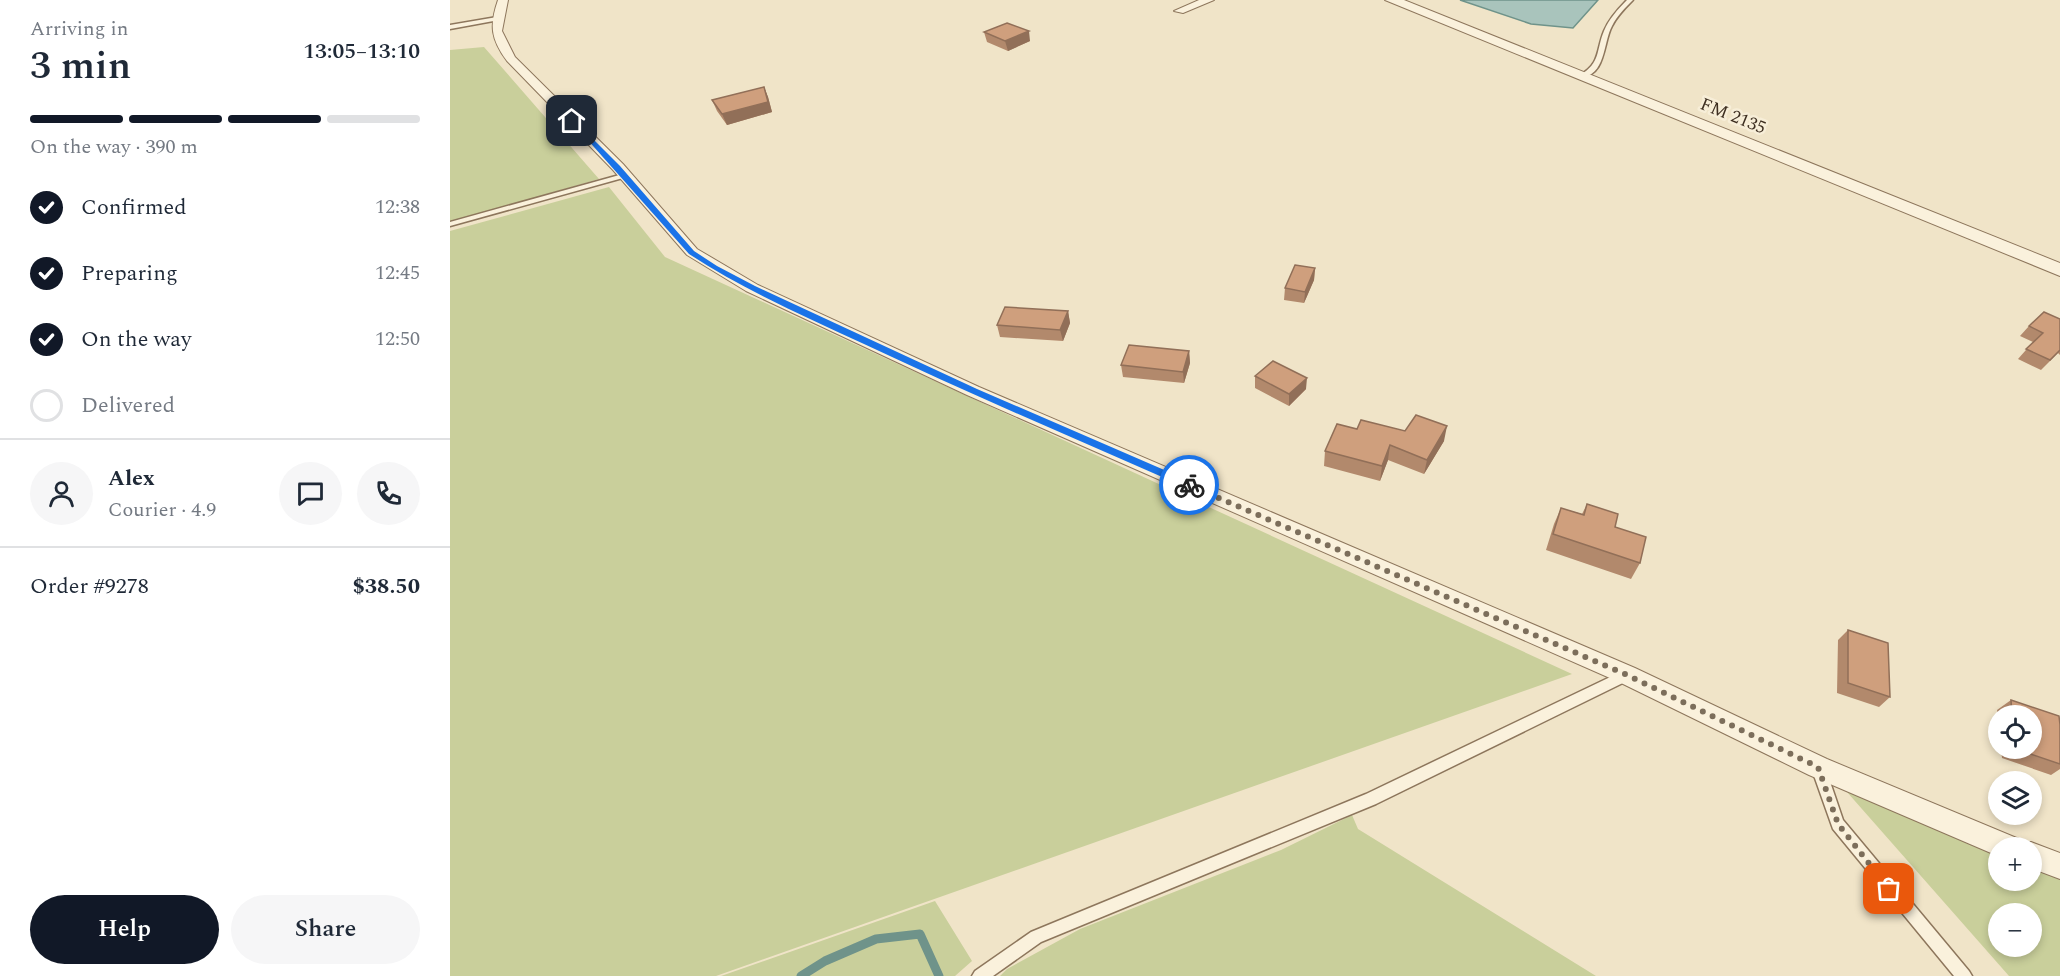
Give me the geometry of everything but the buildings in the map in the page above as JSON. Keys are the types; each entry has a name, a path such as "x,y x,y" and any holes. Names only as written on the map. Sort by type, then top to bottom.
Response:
{"street":[{"path":"503,0 494,29 497,40 511,59 626,176 692,252 752,288 974,392 1627,675 1818,767 1988,839"},
{"path":"1179,11 1209,0"},
{"name":"FM 2135","path":"1392,0 2060,270"},
{"path":"2042,859 2060,866"}],"lane":[{"path":"1582,76 1593,71 1600,58 1606,32 1613,19 1630,0"},
{"path":"450,27 497,19"},
{"path":"450,224 626,176"},
{"path":"980,976 1036,936 1371,799 1627,675"},
{"path":"1818,767 1838,824 1964,976"}],"green space":[{"path":"484,47 599,179 450,222 450,50"},
{"path":"609,187 665,257 1572,674 716,976 450,976 450,231"},
{"path":"1847,792 1988,843 1988,891 2042,891 2042,863 2060,870 2060,976 2009,976 1992,957 2042,957 2042,903 1988,903 1988,952"},
{"path":"1352,815 1358,829 1596,976 1000,976 1007,969 1080,929 1281,850"},
{"path":"935,901 972,961 955,976 721,976"}],"water":[{"path":"1460,0 1598,0 1573,28 1531,24"}],"waterway":[{"path":"801,976 825,961 876,939 920,934 939,976"}],"way so far":[{"path":"1189,485 1627,675 1818,767 1838,824 1889,889"}],"route":[{"path":"572,121 618,167 692,252 715,267 752,288 974,392 1189,485"}]}
